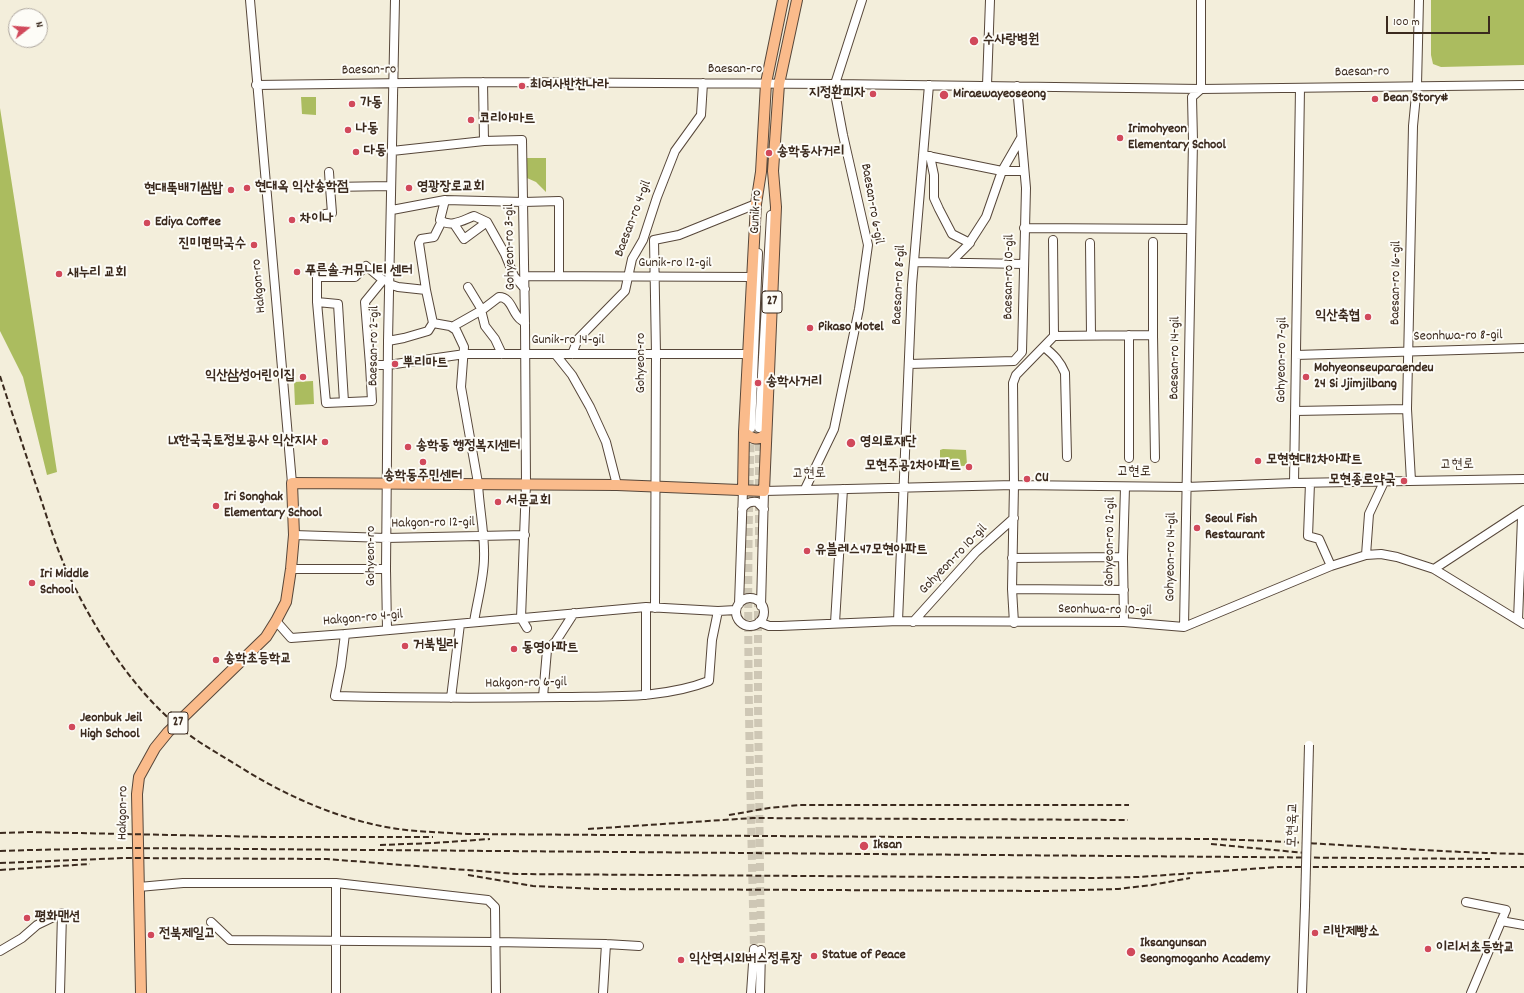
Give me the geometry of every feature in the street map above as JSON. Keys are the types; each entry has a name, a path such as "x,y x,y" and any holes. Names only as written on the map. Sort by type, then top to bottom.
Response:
{"main road":[{"name":"Gunik-ro","path":"762,172 766,83 783,0"},
{"name":"Gunik-ro","path":"755,430 776,207 773,171 779,84 796,0"},
{"name":"27","path":"762,172 756,204 748,354 755,430 764,490"},
{"name":"27","path":"743,490 755,430"},
{"path":"292,483 617,485 743,490"},
{"name":"Hakgon-ro","path":"141,993 137,794 139,777 155,748 168,732 266,637 286,602 292,569 294,535 292,483"},
{"name":"고현로","path":"743,490 764,490"}],"street":[{"name":"Hakgon-ro","path":"250,0 256,85 292,483"},
{"name":"Baesan-ro 2-gil","path":"388,483 388,340 392,210 391,186 395,0"},
{"path":"835,84 862,0"},
{"path":"987,85 990,0"},
{"path":"1201,0 1201,89"},
{"name":"Baesan-ro 16-gil","path":"1411,481 1407,409 1413,126 1417,85 1419,0"},
{"name":"Baesan-ro","path":"256,85 483,82 766,83 1201,89 1417,85 1524,85"},
{"path":"483,82 484,141"},
{"name":"Baesan-ro 4-gil","path":"572,354 578,339 625,291 632,259 643,240 657,197 675,151 701,114 702,83"},
{"name":"Baesan-ro 6-gil","path":"805,489 834,429 859,309 868,245 843,135 835,84"},
{"name":"Baesan-ro 8-gil","path":"898,622 914,262 927,156 929,85"},
{"name":"Baesan-ro 10-gil","path":"909,364 1014,361 1022,352 1026,188 1016,86"},
{"name":"Gohyeon-ro 7-gil","path":"1294,483 1300,88"},
{"name":"Baesan-ro 14-gil","path":"1186,487 1192,97 1201,89"},
{"path":"950,263 970,243 986,217 1002,171 1021,138"},
{"name":"Gohyeon-ro 3-gil","path":"392,151 484,141 522,140 525,276 524,354 526,484"},
{"path":"927,156 1002,171 1024,171"},
{"path":"927,156 934,175 934,198 952,234 955,237 970,243"},
{"path":"325,214 332,213 329,172"},
{"name":"Gunik-ro","path":"755,430 762,172"},
{"path":"330,187 391,186"},
{"path":"388,340 404,338 428,331 433,323 426,290 419,243 421,239 434,237 442,221 440,220 445,200"},
{"path":"392,210 445,200 524,202 559,201 560,276"},
{"name":"Gunik-ro","path":"654,240 679,235 756,204"},
{"path":"442,221 446,224 454,224 474,216 487,222 505,254 514,276 525,289"},
{"path":"454,224 464,239 487,222"},
{"path":"1024,228 1191,229"},
{"name":"Gohyeon-ro","path":"654,240 656,354 655,608"},
{"path":"1014,623 1012,589 1014,518 1013,383 1016,376 1054,336 1054,240"},
{"path":"1090,242 1091,336"},
{"path":"1153,242 1155,458"},
{"path":"914,262 1024,264"},
{"path":"366,266 383,280 365,302 372,401 326,402 317,302 317,277 355,277 366,266"},
{"name":"Gunik-ro 12-gil","path":"525,276 753,277"},
{"path":"390,284 398,287 426,290"},
{"path":"468,287 481,311 485,326 495,339 502,354"},
{"path":"452,327 481,311 499,296 502,296 509,302 518,318 525,323"},
{"path":"317,302 338,304 344,402"},
{"path":"433,323 452,327 456,330 464,347 461,388 478,483 484,559 474,622"},
{"path":"1129,335 1129,458"},
{"path":"1054,336 1153,335"},
{"path":"1044,347 1055,355 1061,363 1065,373 1067,457"},
{"name":"Seonhwa-ro 8-gil","path":"1296,355 1524,348"},
{"name":"Gunik-ro 14-gil","path":"370,365 388,365 464,354 748,354"},
{"path":"556,355 572,376 590,407 606,442 617,485"},
{"name":"Gohyeon-ro 7-gil","path":"1295,411 1407,409"},
{"name":"고현로","path":"764,490 1014,485 1186,487 1294,483 1524,479"},
{"path":"1366,556 1370,514 1384,482"},
{"name":"Gohyeon-ro","path":"387,630 386,538 388,483"},
{"path":"1310,483 1308,536 1318,539 1331,566"},
{"path":"526,484 521,618 527,628"},
{"name":"Gohyeon-ro 12-gil","path":"1124,622 1123,556 1125,487"},
{"name":"Gohyeon-ro 14-gil","path":"1184,627 1186,487"},
{"path":"835,623 844,489"},
{"path":"743,490 737,617 742,624 751,626 759,622 763,614 761,606 764,490"},
{"path":"742,509 750,501 757,502 764,508"},
{"path":"1434,570 1524,510"},
{"name":"Gohyeon-ro 10-gil","path":"913,622 976,552 1014,518"},
{"path":"1521,622 1522,518 1524,518"},
{"name":"Hakgon-ro 12-gil","path":"294,535 386,538 525,535"},
{"name":"Seonhwa-ro 10-gil","path":"759,622 769,626 898,622 1124,622 1184,627 1331,566 1366,556 1381,554 1434,570 1521,622"},
{"path":"1012,558 1123,556"},
{"path":"292,569 386,569"},
{"path":"1012,589 1124,590"},
{"path":"737,607 746,599 755,600 761,606"},
{"path":"646,607 646,695"},
{"name":"Hakgon-ro 4-gil","path":"276,621 291,638 646,607 718,611 737,607"},
{"name":"Hakgon-ro 6-gil","path":"345,634 334,696 451,698 646,695 679,691 709,681 712,640 718,611"},
{"path":"543,697 547,650 556,641 574,613"},
{"path":"451,698 460,624"},
{"name":"모현육교","path":"1302,993 1309,745"},
{"path":"139,887 183,883 336,883 488,900 495,907 496,993"},
{"path":"336,883 336,993"},
{"path":"1466,902 1506,910 1471,993"},
{"path":"0,951 22,938 37,925 62,913 60,993"},
{"path":"1501,921 1524,925"},
{"path":"211,922 230,940 495,942 638,946"},
{"path":"603,993 606,944"},
{"path":"751,993 757,950 760,993"}],"green space":[{"path":"1431,0 1524,0 1524,65 1441,67 1433,64 1431,55"},
{"path":"301,97 316,97 316,115 302,114"},
{"path":"0,108 57,472 47,475 23,377 0,331"},
{"path":"527,158 546,158 546,192 536,182 527,178"},
{"path":"313,381 314,404 295,405 294,382"},
{"path":"940,450 966,450 967,465 941,465"}],"tunnel":[{"path":"759,428 759,547"},
{"path":"751,432 748,626 754,949"},
{"path":"758,599 761,950"}],"railway":[{"path":"0,376 50,527 66,569 76,591 101,634 129,675 162,712 180,728 202,744 256,777 290,795 326,810 362,822 402,830 467,834 1206,839 1524,854"},
{"path":"729,815 769,808 800,805 1129,805"},
{"path":"588,829 753,818 1128,820"},
{"path":"0,833 29,832 269,837 433,837"},
{"path":"380,845 490,839"},
{"path":"1211,844 1305,853"},
{"path":"0,851 126,848 1490,859"},
{"path":"0,863 125,858 327,859 517,874 1098,878 1138,877 1278,867 1524,867"},
{"path":"0,870 90,864"},
{"path":"468,875 533,886 598,889 1045,891 1118,889 1190,878"}],"place":[{"name":"수사랑병원","path":"974,41"},
{"name":"최여사반찬나라","path":"522,86"},
{"name":"지정환피자","path":"873,94"},
{"name":"Miraewayeoseong","path":"944,95"},
{"name":"Bean Story#","path":"1375,99"},
{"name":"가동","path":"352,104"},
{"name":"코리아마트","path":"471,120"},
{"name":"나동","path":"348,130"},
{"name":"Irimohyeon Elementary School","path":"1120,138"},
{"name":"다동","path":"356,152"},
{"name":"송학동사거리","path":"769,153"},
{"name":"현대옥 익산송학점","path":"247,188"},
{"name":"영광장로교회","path":"409,188"},
{"name":"현대뚝배기쌈밥","path":"231,190"},
{"name":"차이나","path":"292,220"},
{"name":"Ediya Coffee","path":"147,223"},
{"name":"진미면막국수","path":"254,245"},
{"name":"푸른솔 커뮤니티 센터","path":"297,272"},
{"name":"새누리 교회","path":"59,274"},
{"name":"익산축협","path":"1368,317"},
{"name":"Pikaso Motel","path":"810,328"},
{"name":"뿌리마트","path":"395,364"},
{"name":"익산삼성어린이집","path":"303,377"},
{"name":"Mohyeonseuparaendeu 24 Si Jjimjilbang","path":"1306,377"},
{"name":"송학사거리","path":"758,383"},
{"name":"LX한국국토정보공사 익산지사","path":"325,442"},
{"name":"영의료재단","path":"851,443"},
{"name":"송학동 행정복지센터","path":"408,447"},
{"name":"모현현대2차아파트","path":"1258,461"},
{"name":"송학동주민센터","path":"423,462"},
{"name":"모현주공2차아파트","path":"969,467"},
{"name":"CU","path":"1027,479"},
{"name":"모현종로약국","path":"1404,481"},
{"name":"서문교회","path":"498,502"},
{"name":"Iri Songhak Elementary School","path":"216,506"},
{"name":"Seoul Fish Restaurant","path":"1197,528"},
{"name":"유블레스47모현아파트","path":"807,551"},
{"name":"Iri Middle School","path":"32,583"},
{"name":"거북빌라","path":"405,646"},
{"name":"동영아파트","path":"514,649"},
{"name":"송학초등학교","path":"216,660"},
{"name":"Jeonbuk Jeil High School","path":"72,727"},
{"name":"Iksan","path":"864,846"},
{"name":"평화맨션","path":"27,918"},
{"name":"리반제빵소","path":"1315,933"},
{"name":"전북제일고","path":"151,935"},
{"name":"이리서초등학교","path":"1428,949"},
{"name":"Iksangunsan Seongmoganho Academy","path":"1131,952"},
{"name":"Statue of Peace","path":"814,956"},
{"name":"익산역시외버스정류장","path":"681,960"}]}
